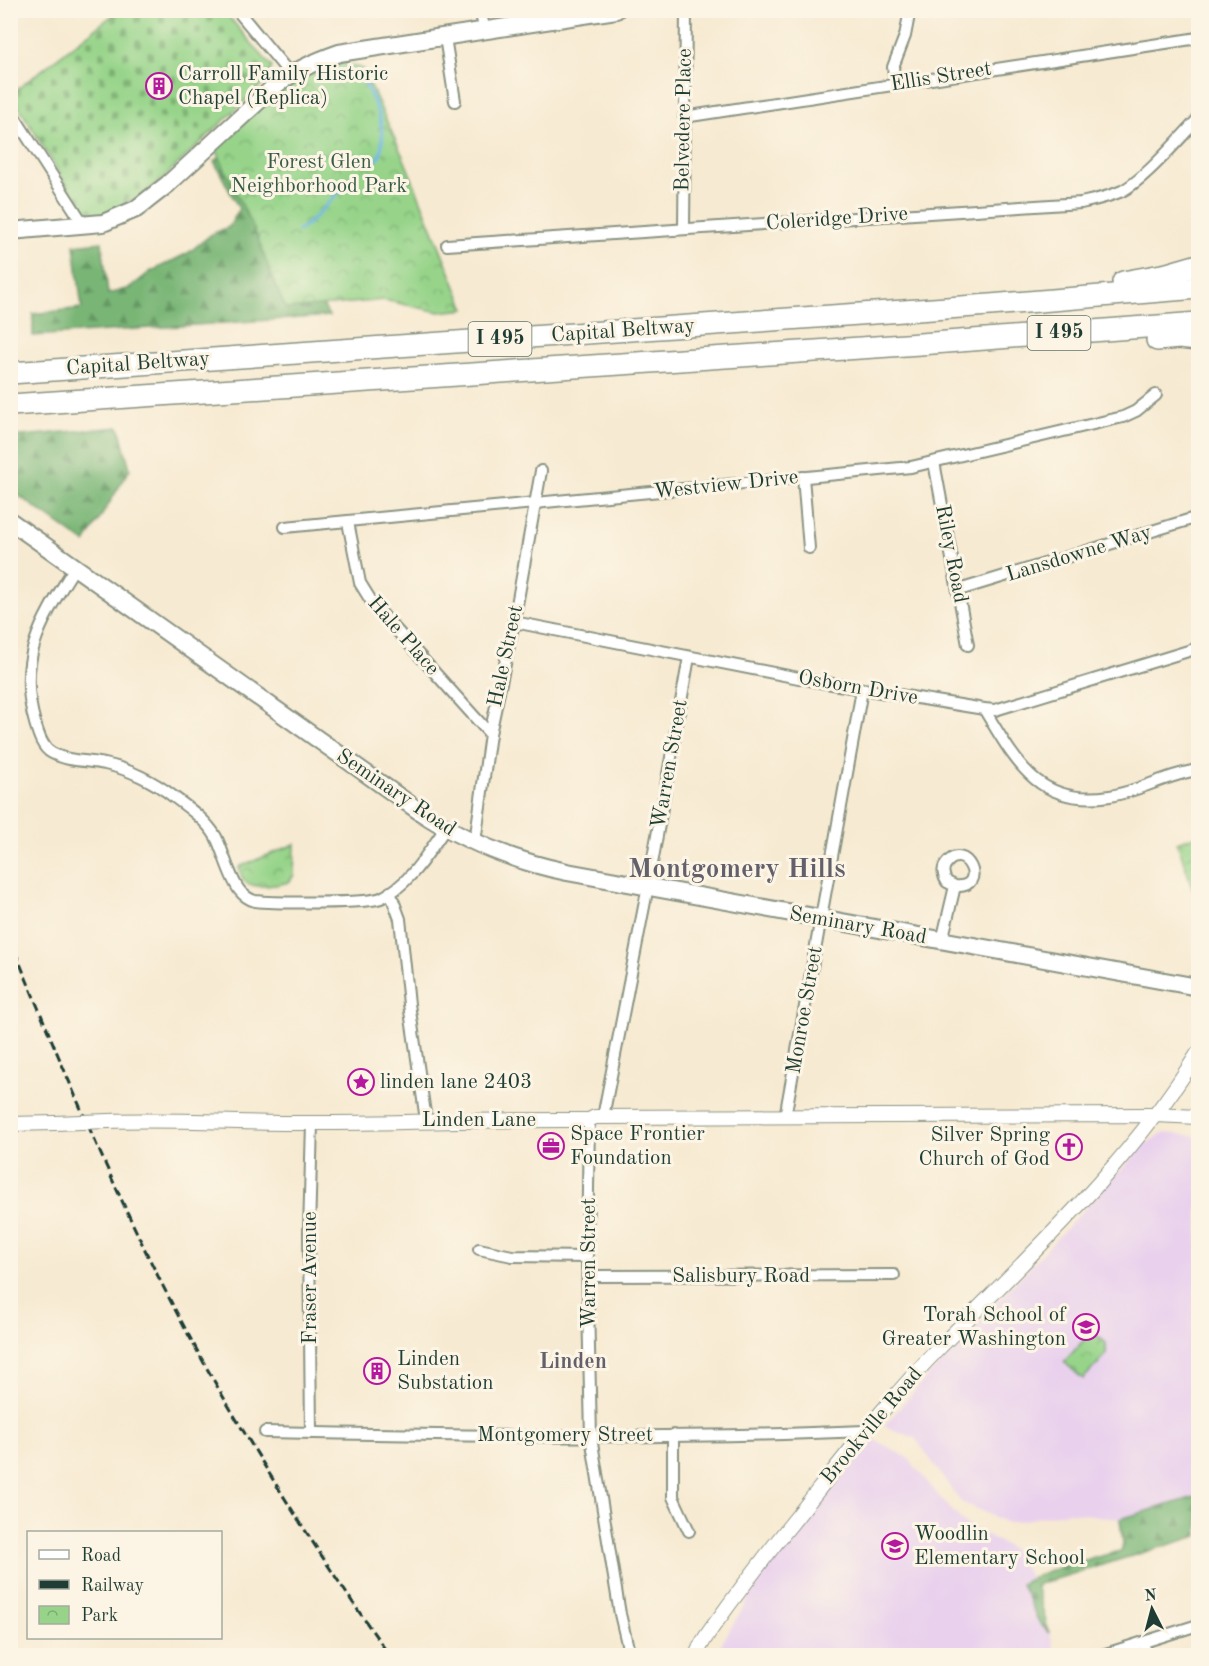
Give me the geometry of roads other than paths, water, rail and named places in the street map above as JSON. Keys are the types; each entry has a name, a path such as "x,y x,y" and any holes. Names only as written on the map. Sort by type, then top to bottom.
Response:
{"highway":[{"path":"990,305 1167,274 1198,264"},
{"name":"Capital Beltway","path":"10,373 990,305 1198,288"},
{"name":"Capital Beltway","path":"10,405 920,344 1198,323"},
{"path":"920,344 938,355 1179,338 1198,340"}],"main road":[{"path":"10,231 84,225 118,218 150,200 259,99 290,74 339,53 616,10"},
{"name":"Seminary Road","path":"10,521 445,828 475,842 539,866 1198,987"}],"street":[{"path":"237,10 290,74"},
{"path":"480,10 485,31"},
{"name":"Belvedere Place","path":"684,229 686,10"},
{"path":"895,84 893,67 905,36 910,10"},
{"path":"445,37 455,101"},
{"name":"Ellis Street","path":"684,117 1198,38"},
{"path":"10,110 84,225"},
{"name":"Coleridge Drive","path":"447,245 1080,203 1123,190 1138,180 1198,119"},
{"name":"Westview Drive","path":"285,527 911,467 1123,417 1136,411 1156,395"},
{"name":"Riley Road","path":"934,462 968,645"},
{"name":"Hale Street","path":"475,842 490,734 514,622 541,471"},
{"path":"803,477 809,548"},
{"name":"Lansdowne Way","path":"959,590 1198,517"},
{"name":"Hale Place","path":"348,522 360,583 373,604 490,734"},
{"path":"75,567 42,620 30,657 28,686 30,706 39,736 49,752 63,758 107,764 157,784 195,813 215,836 240,892 250,899 306,902 381,898 403,883 414,871 445,828"},
{"name":"Osborn Drive","path":"514,622 861,690 995,710 1198,648"},
{"name":"Warren Street","path":"630,1656 620,1614 591,1437 587,1257 596,1119 648,886 689,657"},
{"name":"Monroe Street","path":"785,1117 861,690"},
{"path":"984,709 1025,772 1051,790 1075,798 1111,796 1198,770"},
{"path":"942,941 955,886"},
{"path":"390,891 400,919 409,1004 426,1120"},
{"name":"Brookville Road","path":"686,1656 698,1651 776,1542 865,1431 926,1362 1113,1170 1169,1100 1198,1053"},
{"name":"Linden Lane","path":"10,1124 173,1119 312,1123 785,1117 1155,1115 1198,1117"},
{"name":"Fraser Avenue","path":"311,1433 309,1232 312,1123"},
{"path":"479,1249 512,1256 587,1257"},
{"name":"Salisbury Road","path":"588,1278 597,1276 894,1275"},
{"name":"Montgomery Street","path":"265,1432 591,1437 755,1436 865,1431"},
{"path":"673,1436 673,1497 690,1531"},
{"path":"1099,1656 1198,1625"},
{"path":"1143,1642 1147,1656"}],"waterway":[{"path":"361,76 375,105 381,126 382,147 379,158 371,163"},
{"path":"298,231 319,214 347,183 355,178"}],"railway":[{"path":"10,939 113,1181 184,1325 219,1390 276,1485 390,1656"}],"place":[{"name":"Carroll Family Historic Chapel (Replica)","path":"159,86"},
{"name":"linden lane 2403","path":"361,1082"},
{"name":"Space Frontier Foundation","path":"551,1146"},
{"name":"Silver Spring Church of God","path":"1069,1147"},
{"name":"Torah School of Greater Washington","path":"1086,1327"},
{"name":"Linden Substation","path":"377,1371"},
{"name":"Woodlin Elementary School","path":"895,1546"}],"district":[{"name":"Montgomery Hills","path":"737,869"},
{"name":"Linden","path":"573,1362"}],"park label":[{"name":"Forest Glen Neighborhood Park","path":"319,174"}]}
